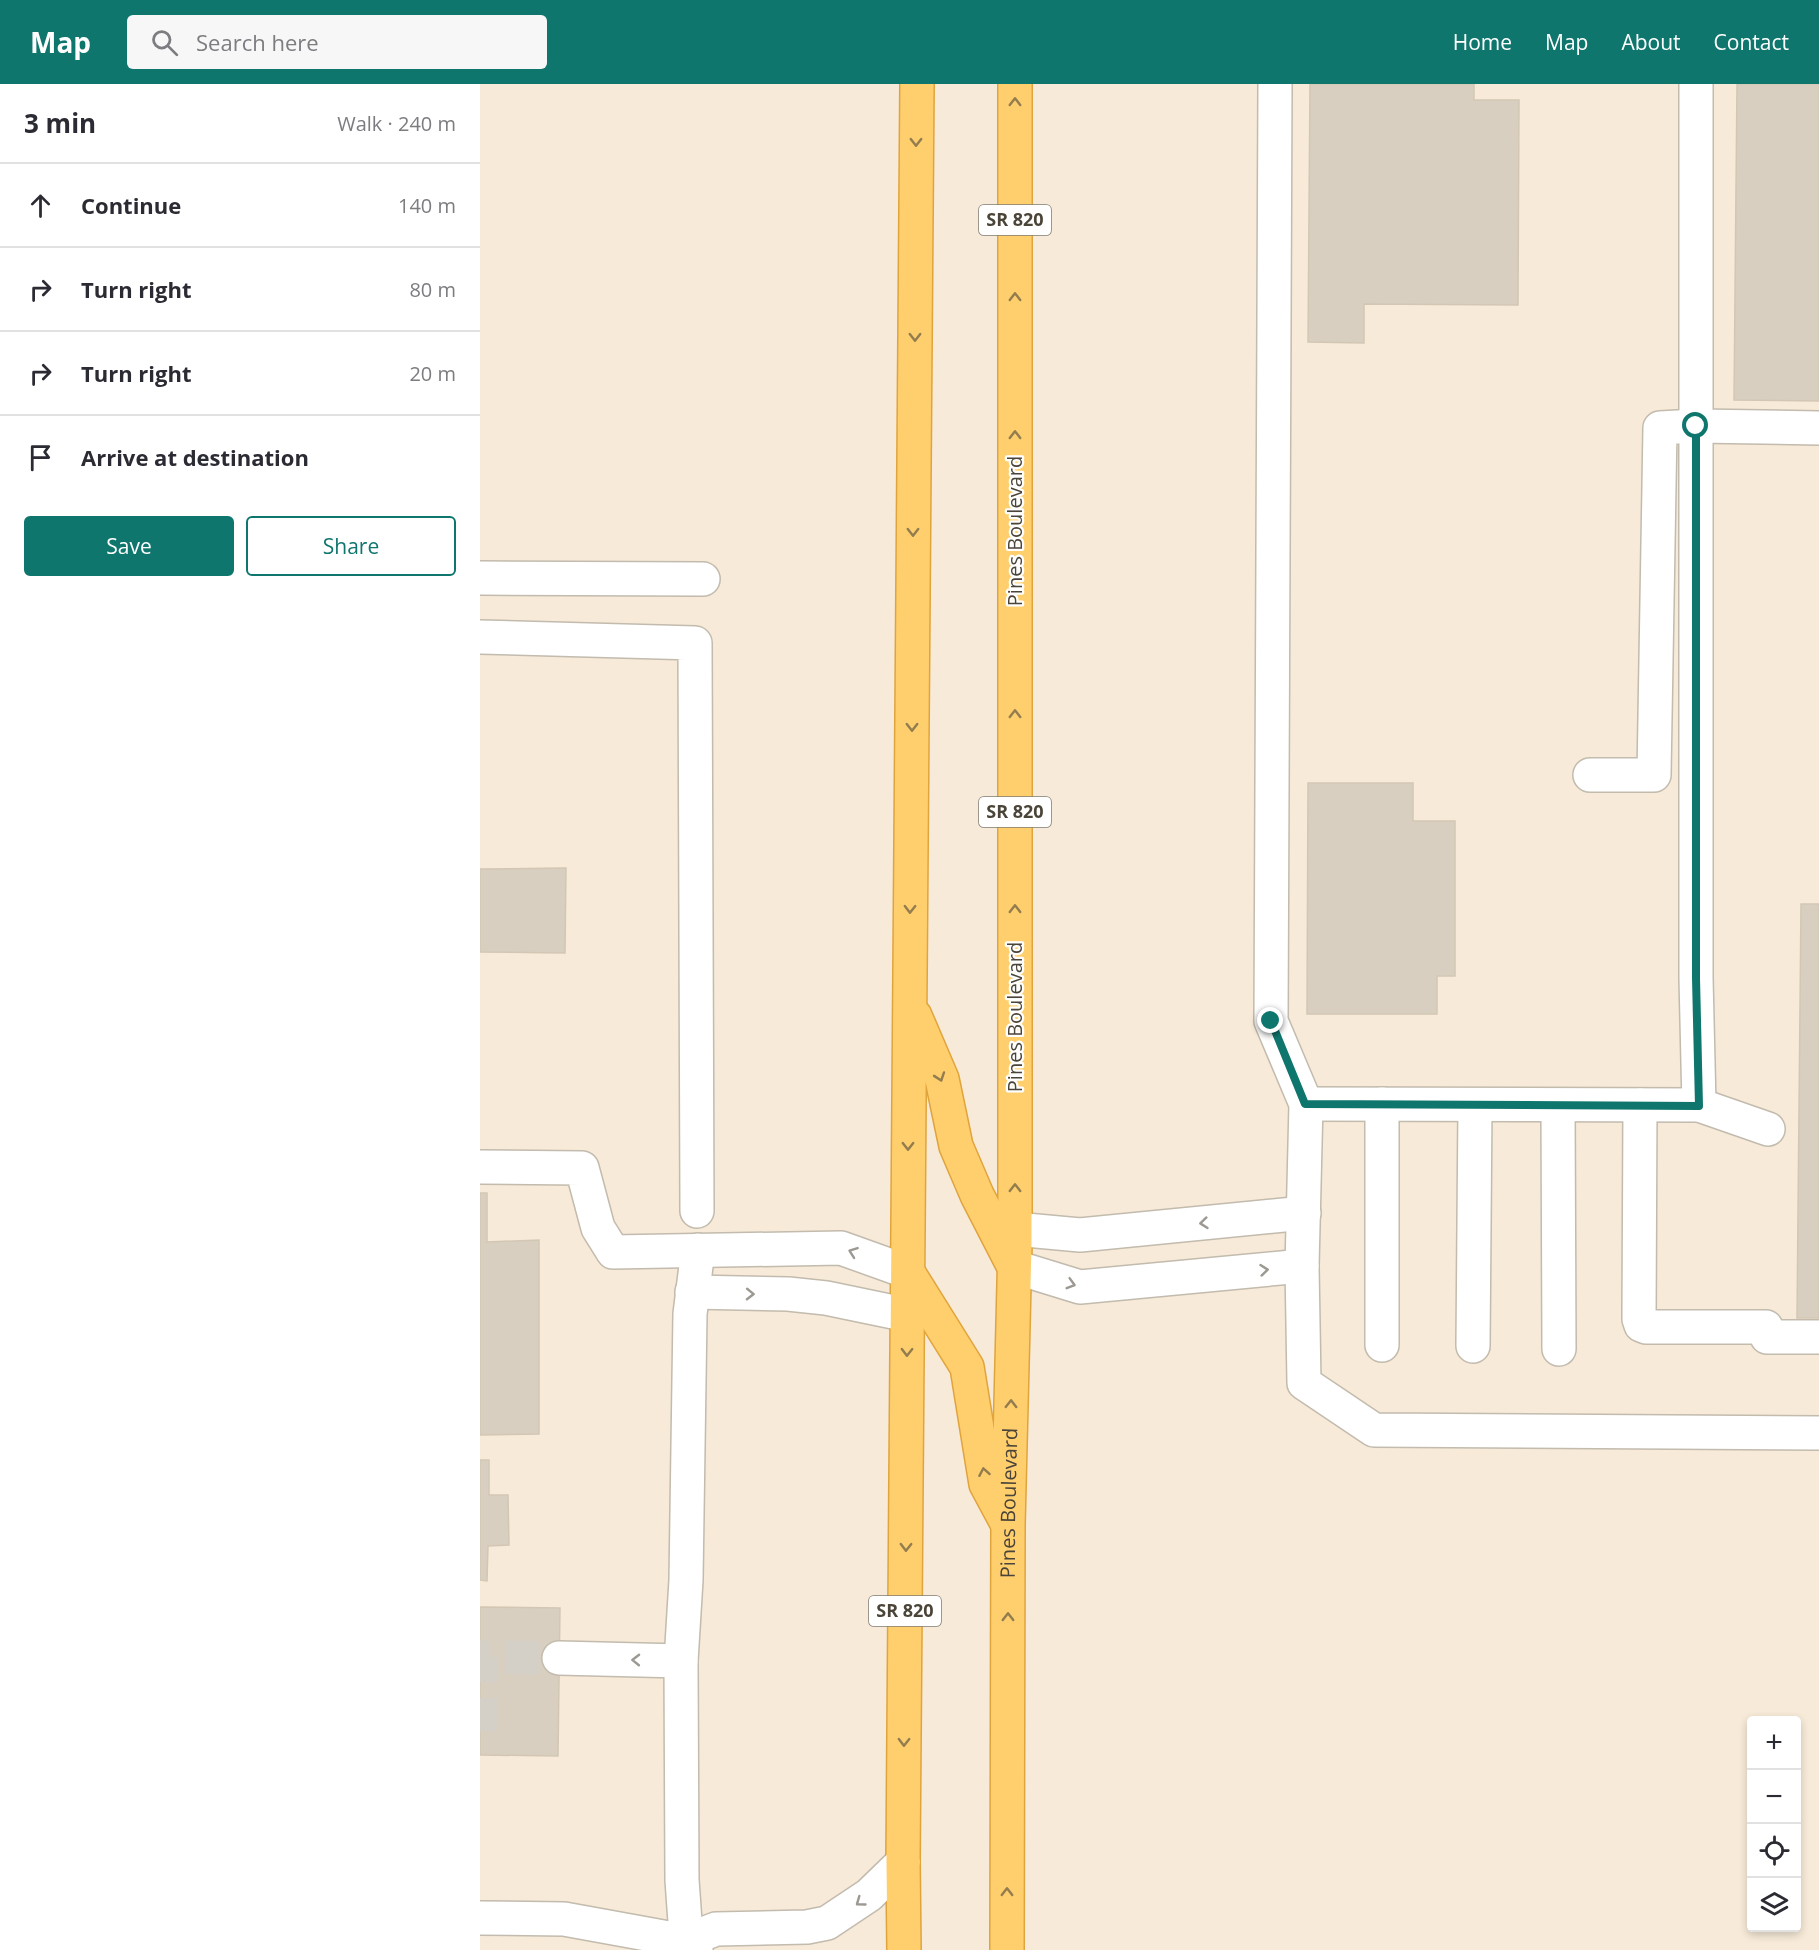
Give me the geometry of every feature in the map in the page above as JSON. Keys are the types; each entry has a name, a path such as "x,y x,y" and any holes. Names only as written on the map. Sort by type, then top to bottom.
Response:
{"highway":[{"name":"SR 820","path":"904,1950 916,84"},
{"name":"Pines Boulevard","path":"1007,1950 1008,1525 1015,1268 1015,84"},
{"path":"909,1004 942,1079 956,1146 977,1195 1015,1268"},
{"path":"908,1272 967,1367 986,1484 1008,1525"}],"lane":[{"path":"1275,84 1271,1021 1305,1104 1302,1266 1304,1383 1374,1430 1819,1432"},
{"path":"1696,84 1696,978 1699,1106"},
{"path":"1590,775 1654,775 1660,428 1696,426 1819,428"},
{"path":"480,578 703,579"},
{"path":"480,637 695,643 697,1211"},
{"path":"1305,1104 1699,1106 1768,1129"},
{"path":"1382,1104 1382,1345"},
{"path":"1473,1346 1474,1105"},
{"path":"1558,1105 1559,1349"},
{"path":"1640,1105 1639,1319 1641,1324 1646,1327 1767,1332 1819,1337"},
{"path":"480,1167 582,1168 598,1228 612,1252 841,1248 908,1272"},
{"path":"1015,1229 1080,1235 1304,1213"},
{"path":"689,1947 681,1661 686,1580 692,1292 698,1250"},
{"path":"1015,1268 1080,1287 1302,1266"},
{"path":"692,1292 788,1294 826,1298 908,1315"},
{"path":"559,1658 681,1661"},
{"path":"480,1918 564,1919 689,1947 716,1929 807,1928 826,1923 869,1895 903,1862"}],"shaded area":[{"path":"480,84 1819,84 1819,1950 480,1950"}],"building":[{"path":"1310,84 1474,84 1474,100 1519,100 1518,305 1364,304 1364,343 1308,342"},
{"path":"1737,84 1819,84 1819,401 1734,400"},
{"path":"1308,783 1413,783 1413,821 1455,821 1455,976 1437,976 1437,1014 1307,1014"},
{"path":"566,868 565,953 480,952 480,869"},
{"path":"1801,904 1819,904 1819,1318 1797,1318"},
{"path":"480,1193 487,1193 487,1242 539,1240 539,1434 480,1435"},
{"path":"480,1460 489,1460 489,1495 508,1495 509,1545 488,1546 487,1581 480,1580"},
{"path":"480,1607 560,1608 558,1756 480,1755"}],"tunnel":[{"path":"480,1731 482,1657 559,1658"}],"route":[{"path":"1271,1021 1305,1104 1699,1106 1696,978 1696,426"}]}
